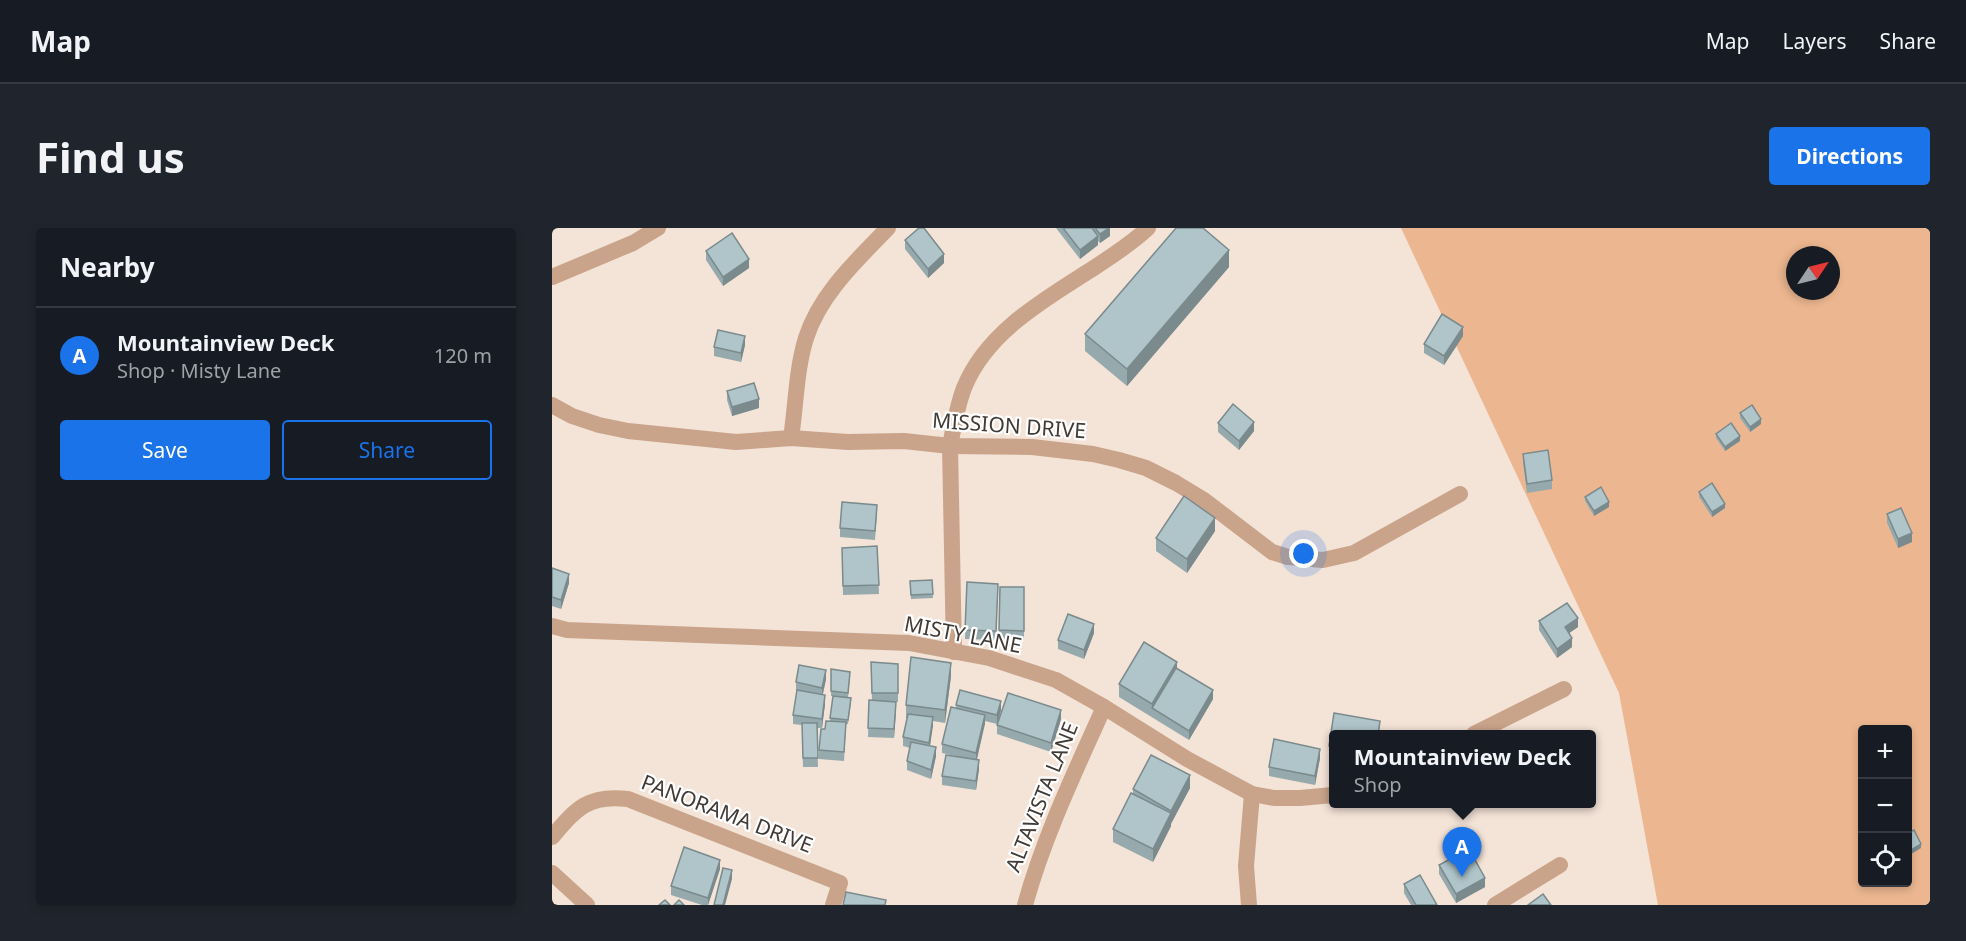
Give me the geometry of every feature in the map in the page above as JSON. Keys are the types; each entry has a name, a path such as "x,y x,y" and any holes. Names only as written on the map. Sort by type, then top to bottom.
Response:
{"street":[{"path":"552,277 633,243 658,228"},
{"path":"791,438 801,362 810,329 834,287 888,228"},
{"path":"954,652 950,446 964,388 975,366 991,345 1011,326 1041,302 1125,247 1148,228"},
{"name":"MISSION DRIVE","path":"552,405 572,416 628,431 736,442 791,438 848,442 904,441 950,446 1032,447 1093,454 1146,468 1176,483 1204,500 1272,552 1288,557 1323,560 1354,553 1460,494"},
{"name":"MISTY LANE","path":"552,626 567,630 909,644 989,658 1056,680 1187,759 1252,794 1274,798 1329,795"},
{"path":"1484,730 1564,689"},
{"name":"ALTAVISTA LANE","path":"1025,905 1054,819 1104,707"},
{"path":"1249,905 1246,867 1252,794"},
{"name":"PANORAMA DRIVE","path":"552,837 576,810 588,802 614,797 628,799 840,882 833,905"},
{"path":"1495,905 1560,866"},
{"path":"552,873 587,905"}],"shaded area":[{"path":"1401,228 1930,228 1930,905 1658,905 1619,693"}],"building":[{"path":"919,228 924,228 944,254 928,269 905,240"},
{"path":"1063,228 1092,228 1098,236 1080,250"},
{"path":"1095,228 1109,228 1100,234"},
{"path":"1176,228 1203,228 1229,250 1127,369 1085,334"},
{"path":"732,233 749,259 723,277 706,251"},
{"path":"1442,314 1463,327 1444,356 1424,344"},
{"path":"718,330 745,336 741,353 714,347"},
{"path":"754,383 759,399 732,407 727,391"},
{"path":"1233,404 1254,422 1239,441 1218,423"},
{"path":"1752,405 1761,419 1750,427 1740,413"},
{"path":"1731,423 1740,436 1725,447 1716,434"},
{"path":"1548,450 1552,480 1527,484 1523,454"},
{"path":"1712,483 1725,504 1712,512 1699,492"},
{"path":"1601,487 1609,502 1594,511 1585,497"},
{"path":"1184,496 1215,518 1187,559 1156,538"},
{"path":"842,502 877,505 875,531 840,528"},
{"path":"1901,508 1912,533 1898,539 1887,514"},
{"path":"877,546 879,585 843,586 842,548"},
{"path":"552,568 569,574 561,600 552,597"},
{"path":"932,580 933,594 911,595 910,581"},
{"path":"967,582 998,584 996,631 965,630"},
{"path":"1000,587 1024,587 1024,631 999,630"},
{"path":"1567,603 1578,618 1565,627 1572,638 1557,649 1539,621"},
{"path":"1068,614 1094,624 1084,650 1058,640"},
{"path":"1144,642 1177,662 1152,704 1119,684"},
{"path":"911,657 951,663 945,710 906,705"},
{"path":"871,662 898,664 898,693 872,693"},
{"path":"799,665 826,670 822,688 796,682"},
{"path":"1176,668 1213,690 1189,731 1152,708"},
{"path":"831,669 850,672 848,693 831,691"},
{"path":"797,690 825,695 822,719 793,715"},
{"path":"960,690 1001,701 997,715 956,705"},
{"path":"1008,693 1061,710 1051,743 997,725"},
{"path":"833,696 851,698 848,720 830,718"},
{"path":"869,700 896,702 894,729 868,728"},
{"path":"951,707 985,715 976,753 942,744"},
{"path":"1334,713 1380,721 1379,730 1331,730"},
{"path":"908,714 933,717 929,743 903,737"},
{"path":"826,721 846,722 844,752 819,750 821,729 825,729"},
{"path":"802,723 817,723 818,758 803,758"},
{"path":"1274,739 1320,749 1315,776 1269,767"},
{"path":"911,742 936,747 931,770 907,761"},
{"path":"946,755 979,760 976,781 942,776"},
{"path":"1151,755 1190,775 1171,811 1133,789"},
{"path":"1131,793 1171,813 1153,849 1113,829"},
{"path":"1914,830 1921,844 1912,850 1912,833"},
{"path":"684,847 720,860 708,898 671,886"},
{"path":"1469,849 1485,878 1456,894 1439,865"},
{"path":"723,868 732,870 723,905 714,905"},
{"path":"1420,875 1437,905 1416,905 1404,884"},
{"path":"846,892 886,900 885,905 843,905"},
{"path":"1543,894 1551,905 1528,905"},
{"path":"665,900 670,905 659,905"},
{"path":"679,900 684,905 674,905"}],"place":[{"name":"Mountainview Deck","path":"1462,877"}]}
